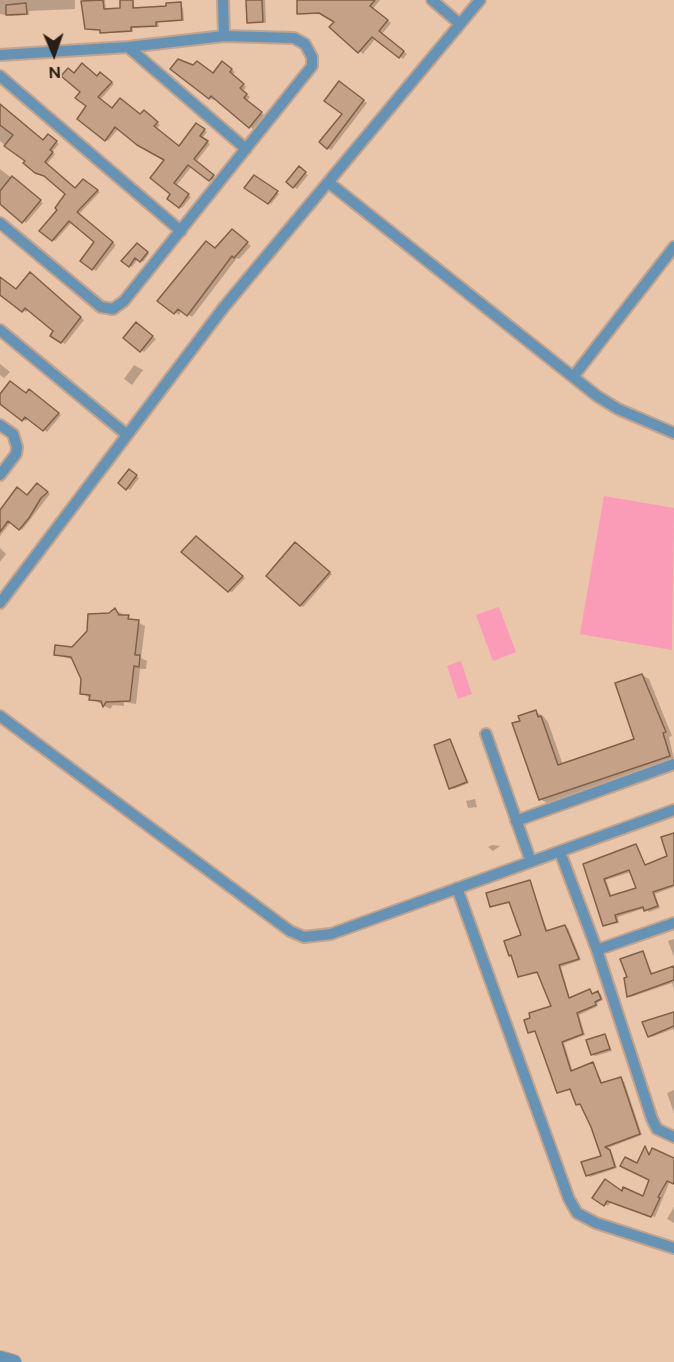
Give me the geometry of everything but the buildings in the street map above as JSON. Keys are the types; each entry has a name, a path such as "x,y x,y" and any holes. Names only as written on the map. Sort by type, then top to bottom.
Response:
{"street":[{"path":"223,0 224,36"},
{"path":"432,0 460,24"},
{"path":"0,603 224,307 480,0"},
{"path":"0,55 128,46 224,36 294,38 305,44 312,57 312,66 181,231 124,301 108,310 0,223"},
{"path":"128,46 246,149"},
{"path":"0,76 181,231"},
{"path":"328,182 618,409 674,433"},
{"path":"573,376 674,248"},
{"path":"0,330 126,434"},
{"path":"0,425 13,434 17,447 16,454 0,475"},
{"path":"0,716 290,931 304,937 331,934 674,810"},
{"path":"486,735 531,862"},
{"path":"516,821 674,764"},
{"path":"560,852 597,950 652,1119 657,1129 674,1137"},
{"path":"457,888 569,1198 577,1213 596,1223 674,1248"},
{"path":"597,950 674,923"},
{"path":"0,1358 14,1362"}],"shaded area":[{"path":"604,496 674,508 672,650 580,634"},
{"path":"499,607 516,652 493,661 476,615"},
{"path":"461,661 472,694 458,699 447,666"}]}
